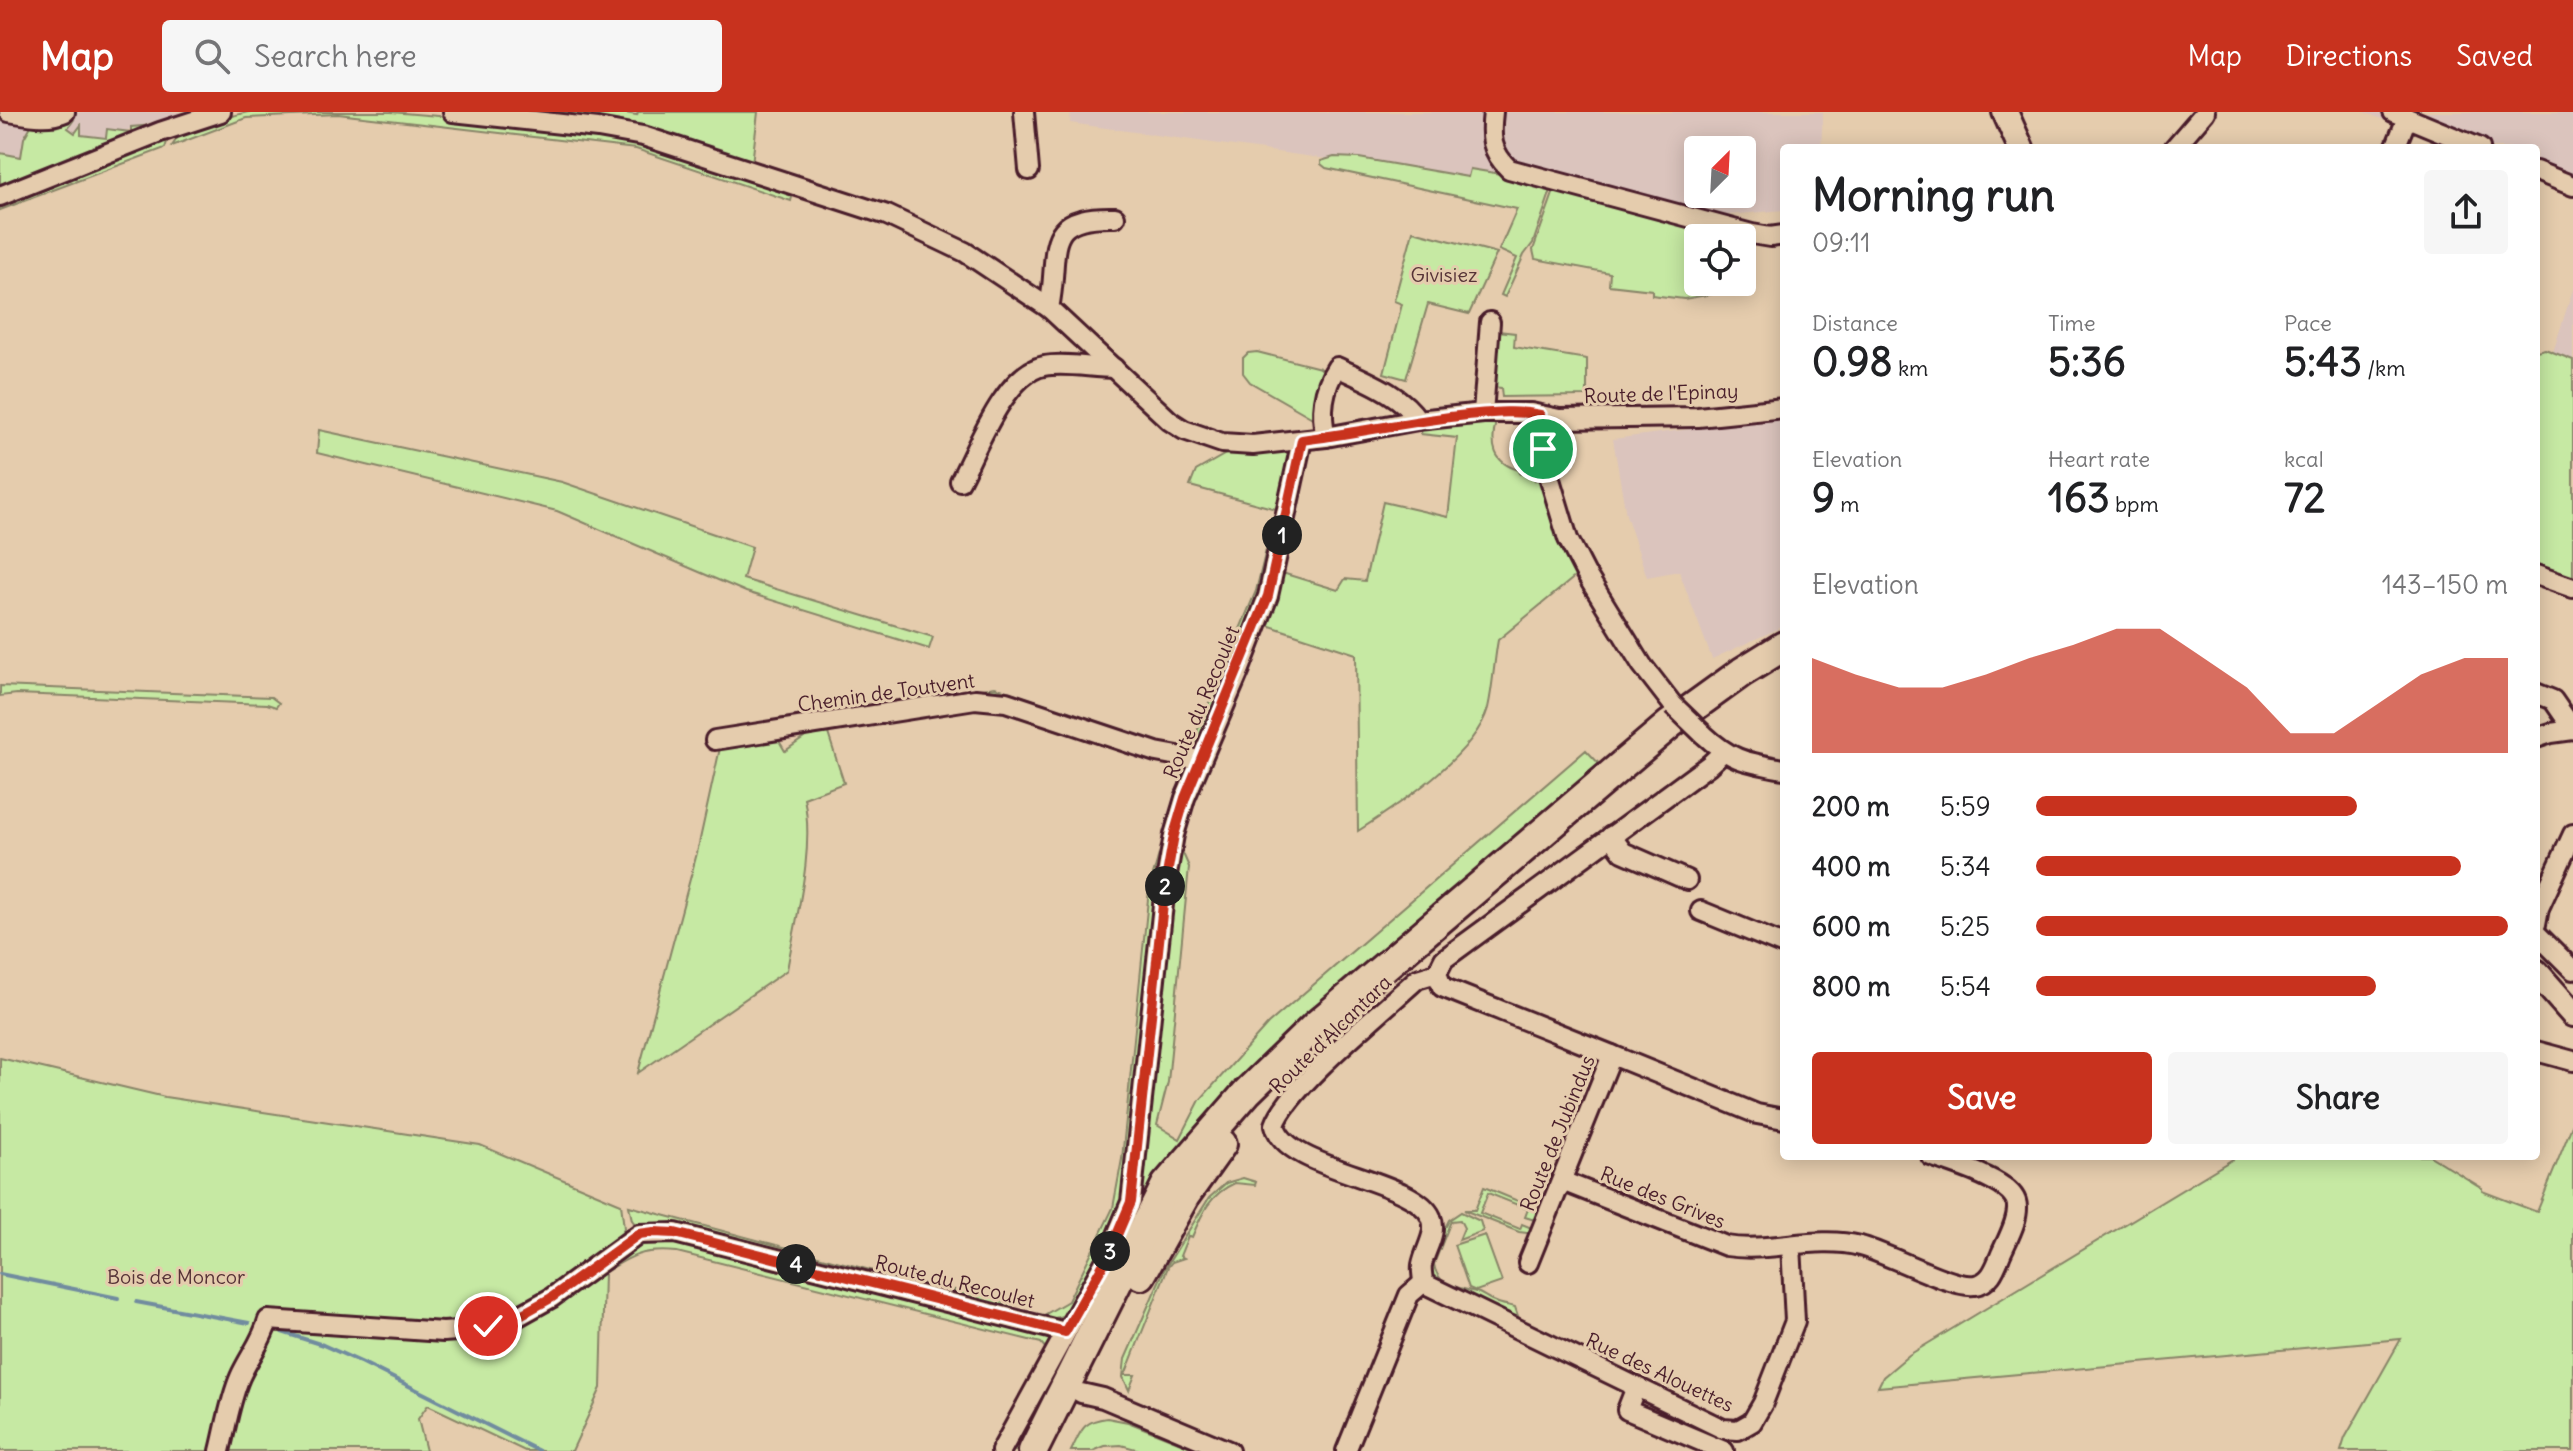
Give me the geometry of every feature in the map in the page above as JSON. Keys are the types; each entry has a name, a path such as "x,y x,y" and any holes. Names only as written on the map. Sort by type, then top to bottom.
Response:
{"highway":[{"path":"1052,1451 1073,1388 1166,1185 1247,1092 1345,1000 1670,724 1780,648"},
{"path":"1033,1451 1179,1206 1217,1149 1267,1092 1348,1017 1644,769 1720,707 1780,668"}],"main road":[{"path":"2005,112 2019,144"},
{"path":"2540,973 2573,998"},
{"path":"2540,975 2573,1014"}],"street":[{"path":"9,112 55,116 65,112"},
{"path":"0,196 160,132 221,112"},
{"name":"Route de l'Epinay","path":"453,112 643,136 887,215 965,252 1049,308 1157,411 1184,430 1222,443 1253,445 1302,440 1418,420 1483,413 1540,415 1559,419 1698,417 1780,408"},
{"path":"1024,112 1029,170"},
{"path":"1493,112 1490,130 1493,150 1509,169 1752,234 1780,236"},
{"path":"2177,144 2205,112"},
{"path":"2396,144 2400,115 2470,144"},
{"path":"2540,173 2573,186"},
{"path":"1049,308 1054,282 1054,245 1059,235 1071,221 1115,217"},
{"path":"1483,413 1490,322"},
{"path":"960,481 1003,399 1023,377 1042,366 1114,368"},
{"path":"1326,437 1325,398 1329,380 1337,367 1384,391 1413,412 1418,420"},
{"path":"1540,415 1546,466 1568,539 1642,665 1673,705 1723,752 1746,762 1780,768"},
{"name":"Route du Recoulet","path":"220,1451 238,1381 253,1349 265,1334 268,1320 443,1332 472,1330 515,1318 551,1298 633,1238 654,1232 675,1233 1065,1332 1108,1256 1131,1202 1165,886 1174,835 1185,798 1268,596 1302,440"},
{"path":"2540,576 2573,588"},
{"path":"2540,695 2553,700 2573,730 2540,737"},
{"name":"Chemin de Toutvent","path":"715,740 975,699 1006,702 1156,752 1200,760"},
{"path":"1437,973 1444,959 1723,752"},
{"path":"2540,906 2573,834"},
{"path":"1611,836 1623,852 1687,880"},
{"path":"1701,911 1780,943"},
{"path":"2540,937 2573,970"},
{"name":"Route de Jubindus","path":"1437,973 1442,987 1612,1055 1528,1263"},
{"name":"Route d'Alcantara","path":"1423,1283 1422,1266 1432,1232 1431,1218 1421,1205 1409,1197 1295,1151 1284,1143 1275,1125 1294,1097 1333,1057 1417,979 1437,973"},
{"path":"2540,1052 2573,1061"},
{"path":"1612,1055 1757,1114 1780,1118"},
{"name":"Rue des Grives","path":"1562,1181 1726,1246 1745,1249 1841,1242 1899,1259 1963,1285 1977,1285 1987,1280 1995,1269 2016,1212 2016,1202 2009,1190 1997,1182 1941,1160"},
{"name":"Rue des Alouettes","path":"1423,1283 1723,1429 1738,1430 1752,1422 1763,1403 1795,1321 1791,1245"},
{"path":"1346,1451 1409,1295 1423,1283"},
{"path":"1001,1451 1065,1332"},
{"path":"1636,1387 1627,1410 1724,1451"},
{"path":"1073,1388 1133,1419 1213,1451"},
{"path":"1073,1388 1229,1451"}],"shaded area":[{"path":"0,112 182,112 0,172"},
{"path":"1071,112 1823,112 1821,144 1780,144 1780,210 1728,215 1070,123"},
{"path":"2364,112 2573,112 2573,198 2540,185 2540,144 2442,144"},
{"path":"2573,289 2573,361 2553,352"},
{"path":"1780,418 1780,628 1712,659 1679,571 1647,577 1626,515 1613,439"}],"green space":[{"path":"248,112 391,112 474,119 637,141 794,189 791,201 636,149 338,114 246,118 172,146 182,131 191,126"},
{"path":"496,112 619,112 637,115 638,112 758,112 752,164"},
{"path":"73,121 68,128 75,133 81,125 81,135 106,138 107,129 131,132 131,127 155,125 0,189 0,153 21,157 24,138 32,124 55,127"},
{"path":"168,139 165,148 0,210 0,202"},
{"path":"1334,157 1359,158 1468,177 1470,169 1507,175 1551,190 1533,243 1524,255 1505,297 1501,295 1517,258 1499,250 1517,209 1326,168 1321,164 1321,161"},
{"path":"1554,191 1684,225 1684,296 1701,296 1684,299 1652,295 1652,290 1609,285 1610,273 1535,259 1533,250"},
{"name":"Givisiez","path":"1413,231 1497,253 1469,314 1428,304 1406,379 1384,373 1402,304 1394,301"},
{"path":"1498,331 1515,333 1514,347 1587,359 1587,396 1502,397 1501,388 1493,387"},
{"path":"2545,349 2573,360 2573,582 2540,570 2540,350"},
{"path":"1257,352 1320,368 1325,372 1316,420 1250,382 1243,373 1243,358 1248,353"},
{"path":"1496,421 1493,438 1499,458 1519,470 1520,474 1534,472 1535,480 1541,479 1559,542 1577,575 1498,640 1488,708 1468,744 1433,778 1358,831 1356,654 1264,624 1279,572 1338,590 1345,579 1365,581 1383,502 1448,517 1457,438 1421,434 1422,426"},
{"path":"319,430 562,482 752,547 743,579 933,637 929,649 746,592 557,511 317,453"},
{"path":"1231,451 1257,454 1290,451 1294,454 1267,578 1202,743 1196,748 1178,753 1007,698 931,697 995,687 1174,747 1191,746 1256,591 1276,509 1190,486 1196,471"},
{"path":"0,686 271,697 279,703 276,707 267,704 17,694 0,696"},
{"path":"826,727 844,783 804,798 806,861 787,970 638,1073 697,853 720,748 778,739 785,751 817,729"},
{"path":"1586,750 1605,770 1161,1177 1025,1451 1005,1451 1136,1203 1178,842 1189,867 1168,1082 1157,1125 1180,1139 1200,1100 1268,1024"},
{"path":"1154,754 1189,764 1125,1201 1073,1306 1062,1316 1048,1320 636,1225 629,1206 938,1288 996,1298 1020,1311 1044,1315 1068,1301 1113,1208 1122,1159 1149,889 1184,768"},
{"name":"Bois de Moncor","path":"0,1058 165,1097 480,1145 621,1204 624,1228 619,1240 633,1244 657,1238 679,1240 1047,1335 1052,1345 1047,1350 1041,1343 677,1252 655,1251 630,1258 604,1273 601,1388 572,1451 525,1451 428,1405 418,1419 426,1451 0,1451"},
{"path":"2573,1123 2573,1451 2341,1451 2345,1438 2401,1339 1878,1387 1883,1377 1909,1355 2231,1160 2436,1160 2482,1188 2482,1191 2537,1212"},
{"path":"1243,1178 1256,1182 1255,1185 1235,1183 1219,1193 1203,1212 1192,1237 1188,1236 1180,1256 1184,1258 1168,1267 1125,1375 1135,1375 1129,1390 1123,1377 1125,1359 1164,1270 1209,1198 1226,1183"},
{"path":"1484,1187 1542,1211 1538,1221 1525,1217 1528,1209 1488,1193 1480,1213 1520,1229 1522,1224 1534,1229 1527,1233 1519,1232 1464,1210 1475,1210"},
{"path":"1461,1212 1480,1221 1483,1231 1459,1240 1464,1228 1460,1220 1451,1221 1434,1264 1436,1272 1451,1285 1515,1307 1521,1325 1433,1279 1432,1259 1442,1226"},
{"path":"1485,1235 1502,1282 1476,1291 1469,1288 1454,1245"},
{"path":"1107,1418 1128,1422 1201,1451 1143,1451 1121,1445 1093,1451 1071,1451 1087,1424"}],"waterway":[{"path":"0,1274 118,1298"},
{"path":"136,1302 249,1323"},
{"path":"282,1332 323,1345 363,1363 539,1451"}],"route":[{"path":"488,1326 515,1318 551,1298 639,1234 654,1232 675,1233 1065,1332 1108,1256 1131,1202 1165,886 1174,835 1185,798 1268,596 1302,440 1418,420 1483,413 1531,413 1540,415 1543,449"}]}
